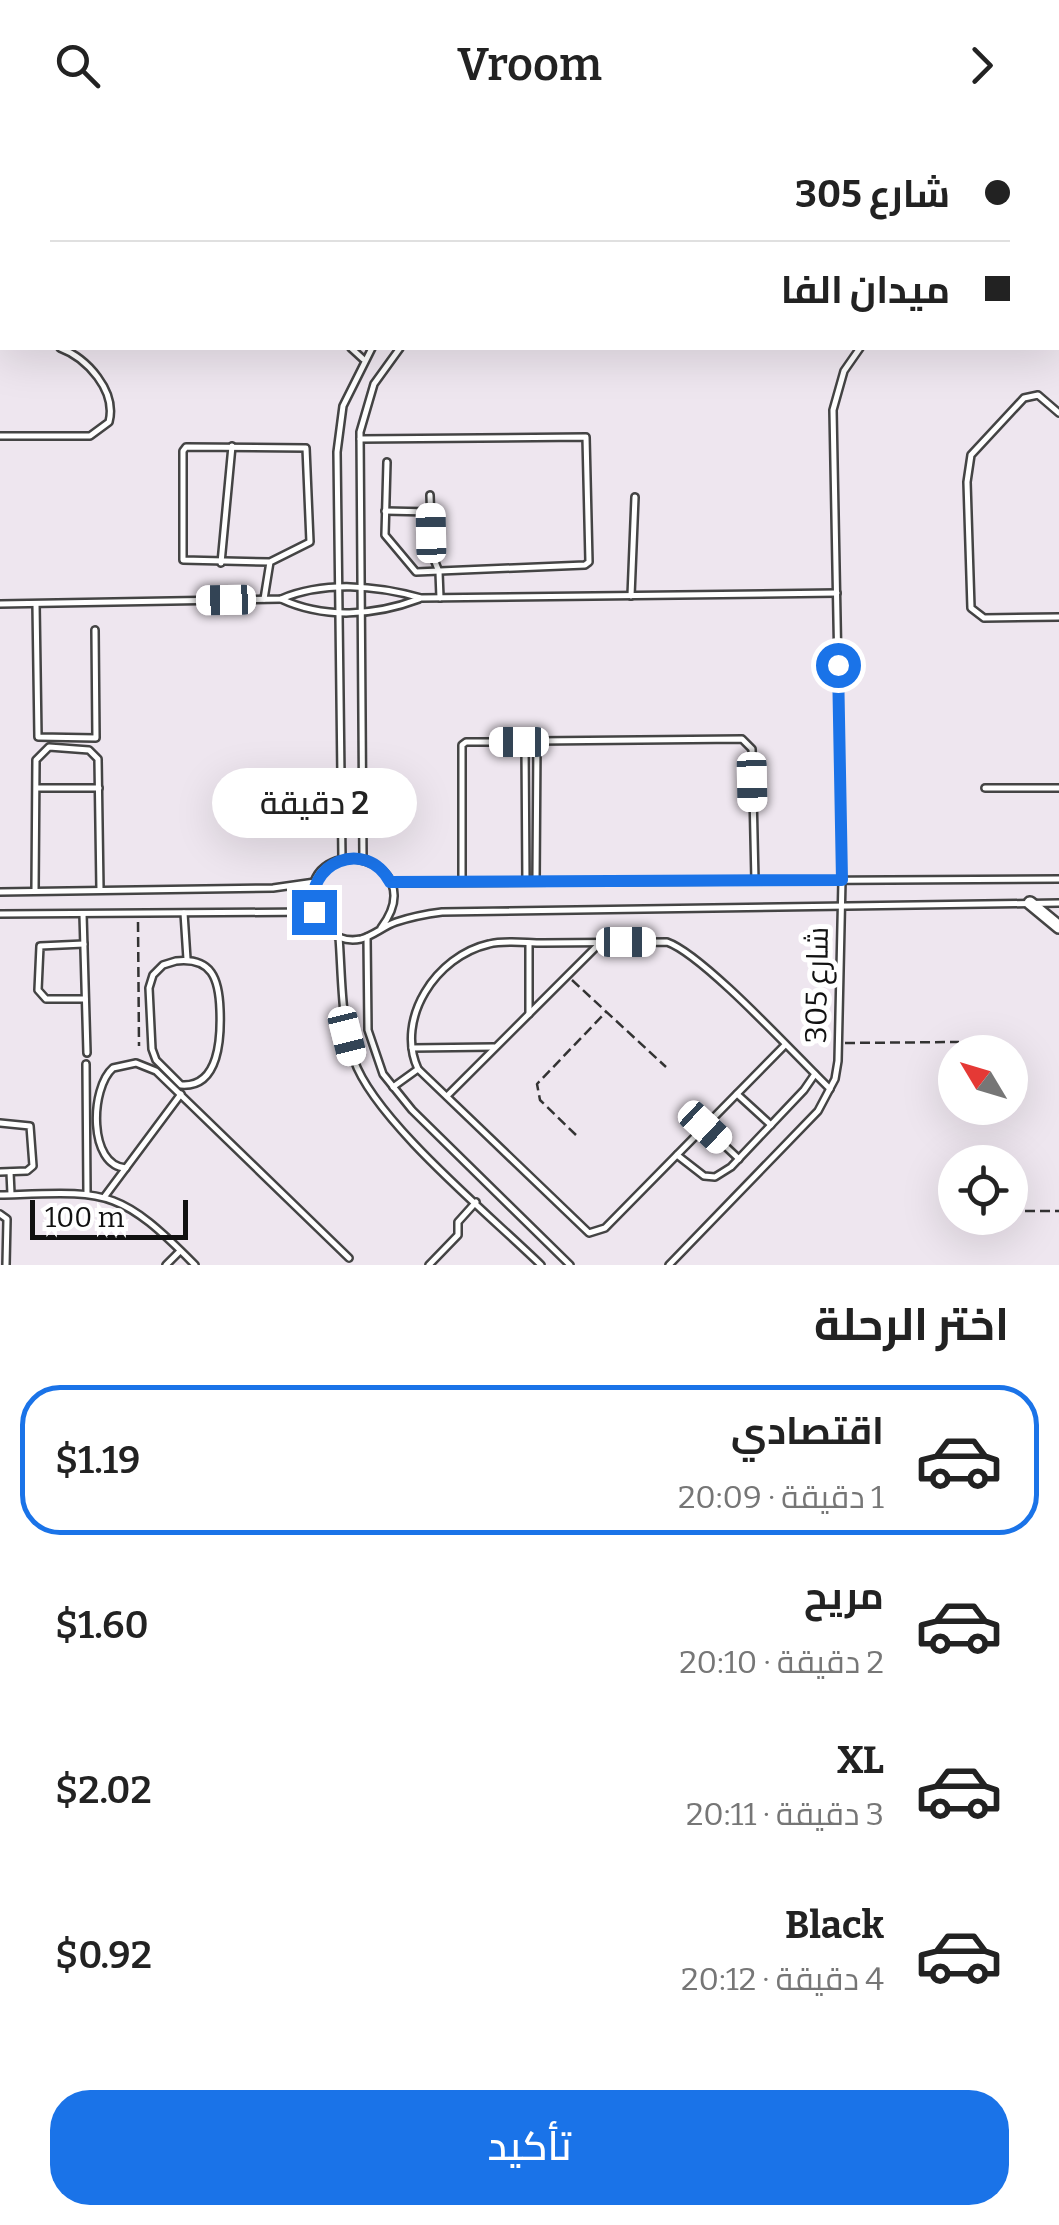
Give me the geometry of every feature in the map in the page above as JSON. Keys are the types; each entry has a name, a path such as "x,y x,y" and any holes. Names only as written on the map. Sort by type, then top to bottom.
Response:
{"street":[{"path":"1030,903 1059,927"}],"lane":[{"path":"0,436 90,436 109,422 110,398 91,369 63,350"},
{"path":"353,350 364,360"},
{"path":"342,859 338,429 351,384 371,350"},
{"path":"363,859 360,439 374,384 399,350"},
{"name":"شارع 305","path":"671,1264 806,1125 830,1089 838,1043 842,880 833,410 844,371 859,350"},
{"path":"1059,413 1038,395 1024,398 978,443 971,455 967,482 971,608 984,618 1059,617"},
{"path":"360,439 587,438 590,557 585,566 421,574 408,566 386,540 386,462"},
{"path":"188,446 306,448 310,542 270,562 182,560 183,451 188,446"},
{"path":"221,563 232,446"},
{"path":"430,494 432,554 439,572 440,598"},
{"path":"631,596 635,497"},
{"path":"385,511 431,512"},
{"path":"264,599 270,562"},
{"path":"0,604 280,599 309,589 360,587 421,598 837,593"},
{"path":"280,599 308,610 361,612 421,598"},
{"path":"36,604 38,737 96,738 95,630"},
{"path":"536,882 537,741 705,739 742,739 751,744 755,880"},
{"path":"462,882 462,745 466,742 519,742 525,746 526,882"},
{"path":"35,891 36,760 49,748 94,753 98,759 100,890"},
{"path":"36,788 98,788"},
{"path":"985,788 1059,788"},
{"path":"381,928 393,907 390,882 380,867 363,859 342,859 331,864 315,882 314,912 320,923 339,937 367,937 381,928 442,912 1059,902"},
{"path":"390,882 1059,879"},
{"path":"0,892 273,888 315,882"},
{"path":"184,912 187,960"},
{"path":"0,914 314,912"},
{"path":"83,914 87,1053"},
{"path":"339,937 347,1036 364,1084 395,1123 541,1265"},
{"path":"367,937 368,1030 374,1053 392,1088 570,1265"},
{"path":"446,1097 600,942"},
{"path":"785,1045 605,1228 589,1233 418,1069 412,1048 413,1018 419,1002 441,973 471,951 490,943 667,942 680,947 785,1045 830,1089"},
{"path":"529,943 529,1014"},
{"path":"84,944 40,946 38,990 46,999 85,999"},
{"path":"187,960 208,966 219,984 221,1045 212,1065 188,1086 181,1085 152,1053 150,988 163,965 187,960"},
{"path":"412,1048 496,1047"},
{"path":"86,1064 88,1194"},
{"path":"126,1168 110,1164 100,1139 99,1099 107,1073 120,1065 150,1066 349,1258"},
{"path":"392,1088 418,1069"},
{"path":"677,1154 696,1172 714,1177 724,1174 815,1074"},
{"path":"105,1196 181,1094"},
{"path":"737,1094 771,1125"},
{"path":"0,1123 26,1123 32,1128 32,1168 0,1172"},
{"path":"705,1127 739,1159"},
{"path":"10,1172 11,1195"},
{"path":"0,1195 105,1196 138,1211 195,1265"},
{"path":"429,1265 458,1235 458,1222 476,1202"},
{"path":"0,1214 7,1219 6,1265"},
{"path":"166,1265 180,1250"}],"path":[{"path":"138,913 139,1046"},
{"path":"567,976 666,1068"},
{"path":"576,1136 540,1100 537,1084 606,1012"},
{"path":"838,1043 938,1042"},
{"path":"1028,1211 1059,1211"}],"shaded area":[{"path":"0,350 1059,350 1059,1265 0,1265"}],"route":[{"path":"314,912 315,882 331,864 349,858 372,862 390,882 842,880 838,665"}]}
